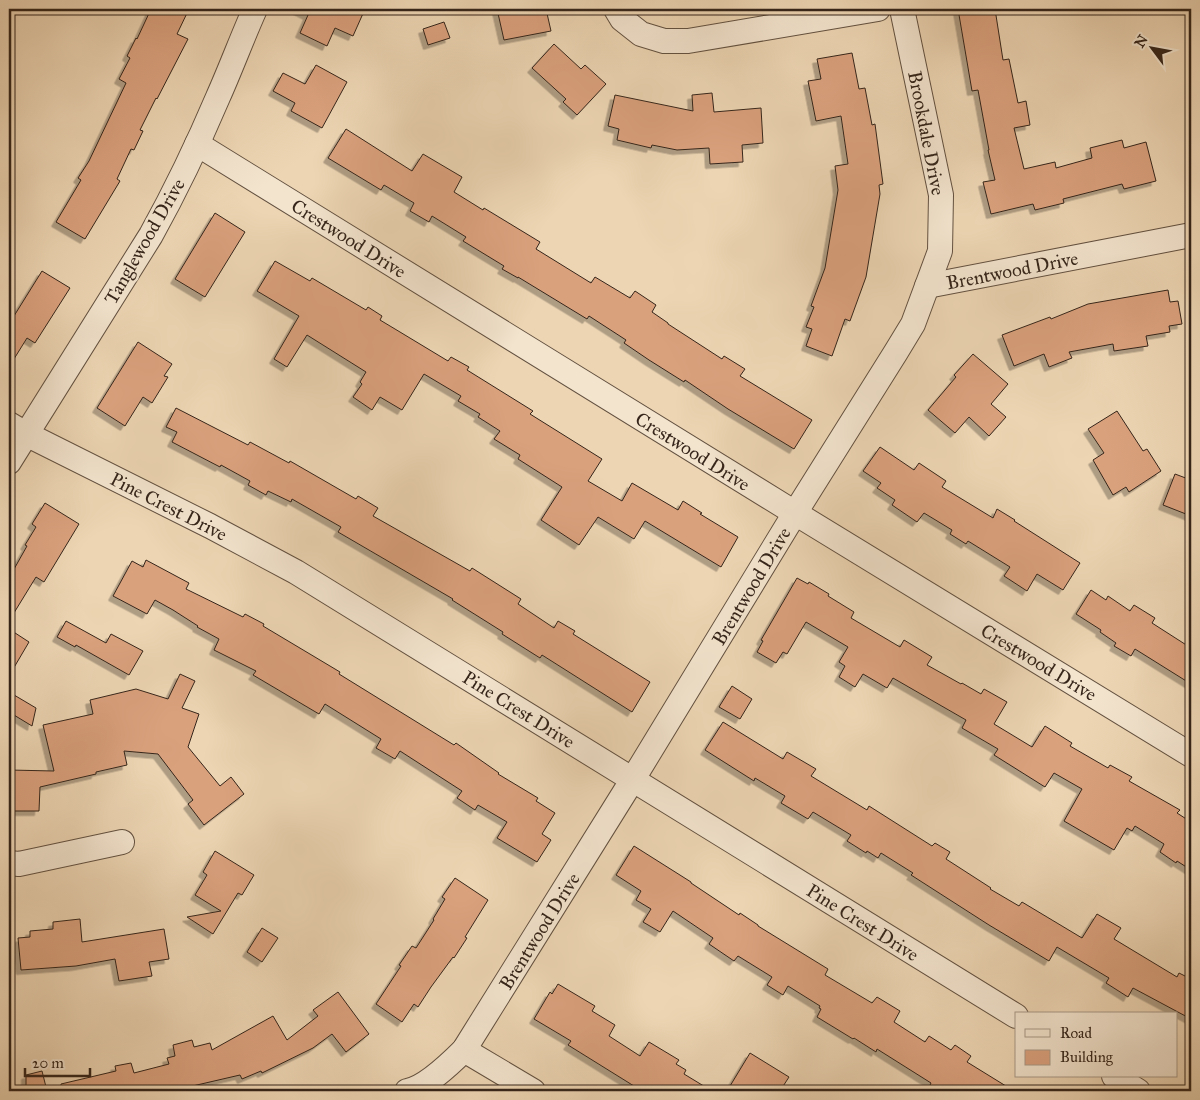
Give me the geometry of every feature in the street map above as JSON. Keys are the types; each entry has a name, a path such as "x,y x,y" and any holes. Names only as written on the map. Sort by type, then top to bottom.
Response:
{"street":[{"name":"Tanglewood Drive","path":"9,462 17,429 151,235 183,176 255,9"},
{"path":"616,9 622,19 641,34 664,41 688,41 878,9"},
{"name":"Brookdale Drive","path":"902,9 942,195 940,251 927,286"},
{"name":"Crestwood Drive","path":"197,144 1191,755"},
{"name":"Brentwood Drive","path":"411,1091 445,1069 464,1050 913,324 927,286 1191,235"},
{"name":"Pine Crest Drive","path":"17,429 210,526 296,572 1015,1015"},
{"path":"9,864 19,864 122,842"},
{"path":"464,1050 533,1091"},
{"path":"1117,1078 1138,1091"}],"building":[{"path":"151,9 189,9 177,34 188,39 140,130 143,131 134,150 131,149 117,179 120,181 85,239 56,222 81,180 78,178 89,161 126,83 119,79 130,58 127,56"},
{"path":"296,9 365,9 353,36 335,28 327,46 300,33 308,15"},
{"path":"497,9 546,9 551,31 504,40"},
{"path":"958,9 995,9 1003,60 1009,59 1018,103 1026,101 1030,125 1014,128 1024,169 1055,162 1056,168 1092,158 1090,148 1122,140 1124,148 1146,142 1156,181 1124,189 1122,184 1063,199 1064,203 1035,210 1033,204 991,214 983,182 995,180 978,90 972,91"},
{"path":"444,22 450,38 428,45 423,29"},
{"path":"554,44 581,69 585,65 606,84 577,115 563,102 566,99 532,68"},
{"path":"852,53 859,89 865,88 872,125 875,124 883,184 879,185 880,194 866,277 850,321 845,319 832,356 806,346 812,329 806,327 814,307 811,306 825,268 838,190 835,166 848,164 841,116 816,121 808,81 821,79 817,59"},
{"path":"316,65 347,82 322,128 291,111 295,103 273,91 283,73 305,84"},
{"path":"712,93 714,112 761,108 763,143 742,145 743,162 710,164 709,148 677,150 652,145 651,148 617,140 619,129 608,126 615,95 693,111 692,95"},
{"path":"346,129 412,171 423,154 462,177 454,192 540,242 536,249 591,283 595,277 630,298 635,291 656,305 652,312 668,324 722,359 724,356 745,369 740,376 812,420 794,449 728,409 685,380 684,382 649,360 624,343 626,340 589,316 587,319 502,269 504,266 463,241 466,237 432,216 429,222 410,211 414,203 384,185 381,190 328,158"},
{"path":"215,213 245,232 205,297 175,279"},
{"path":"275,261 310,281 312,278 366,310 368,307 382,316 380,320 448,361 451,357 469,367 467,370 533,411 530,414 602,459 588,481 622,501 632,483 678,510 683,501 702,513 700,514 738,537 721,567 645,521 634,539 598,517 579,545 541,520 562,487 518,459 520,455 494,439 500,431 478,417 480,414 458,401 461,396 424,374 402,410 380,397 372,410 353,397 362,384 360,382 366,372 307,335 287,367 274,359 299,316 257,291"},
{"path":"42,271 70,288 35,343 27,338 9,367 9,324"},
{"path":"1168,290 1170,302 1178,301 1182,324 1169,326 1170,332 1146,336 1148,346 1114,351 1113,344 1069,352 1072,358 1049,367 1044,354 1014,366 1002,335 1050,317 1051,319 1088,304"},
{"path":"138,342 172,364 164,376 168,377 152,403 143,397 125,426 97,408"},
{"path":"973,354 1008,384 991,404 1006,417 989,436 969,417 955,433 928,410 956,377 954,375"},
{"path":"176,408 248,445 250,442 289,463 290,461 356,499 358,496 378,508 373,516 470,571 472,568 521,599 518,604 554,628 558,621 575,631 573,634 650,682 632,712 542,655 540,658 453,599 338,532 341,527 292,499 291,502 268,491 266,495 248,485 250,481 172,442 177,432 166,427"},
{"path":"1117,411 1143,451 1147,449 1161,471 1129,492 1126,487 1113,495 1093,460 1104,453 1088,429"},
{"path":"880,447 914,470 919,463 946,481 942,487 993,518 997,509 1080,563 1063,590 1037,574 1027,591 1004,576 1010,567 968,541 966,544 950,534 952,530 924,513 917,522 892,505 895,500 877,488 881,483 863,471"},
{"path":"1175,474 1191,480 1191,516 1163,505"},
{"path":"45,503 79,524 44,582 36,577 9,621 9,578 36,527 32,524"},
{"path":"146,560 189,583 186,589 243,617 245,614 264,624 263,626 340,672 339,674 454,745 456,743 498,774 538,798 536,801 555,813 542,834 551,840 537,862 497,838 507,822 478,805 475,810 457,798 462,791 400,751 395,759 376,748 381,739 325,704 319,714 253,675 256,671 214,650 219,639 155,600 147,614 113,596 132,561 143,567"},
{"path":"797,578 808,584 809,582 829,594 828,596 854,612 851,618 900,647 904,640 932,657 927,665 981,694 984,689 1007,702 994,724 1032,747 1045,726 1072,743 1070,746 1108,768 1110,765 1132,777 1129,781 1180,810 1177,813 1191,822 1191,870 1160,852 1164,844 1135,826 1132,831 1127,828 1114,850 1064,821 1082,789 1054,773 1045,787 994,755 998,749 962,728 966,720 893,678 887,688 863,674 855,687 839,677 845,666 839,662 848,647 806,622 787,654 783,652 776,663 757,652 763,641 761,640"},
{"path":"1091,590 1106,600 1108,596 1130,611 1134,605 1155,618 1152,623 1191,648 1191,684 1135,649 1131,656 1114,646 1116,643 1100,632 1101,630 1076,614"},
{"path":"66,621 106,643 111,634 143,651 129,675 76,645 75,647 57,637"},
{"path":"9,629 29,642 9,676"},
{"path":"180,674 195,681 182,708 199,714 188,747 220,786 231,777 244,794 204,825 188,804 193,800 158,754 124,751 127,765 40,787 39,811 9,811 9,770 54,771 43,725 93,714 90,700 136,689 168,699"},
{"path":"732,686 752,699 740,719 719,707"},
{"path":"9,692 36,708 32,726 9,712"},
{"path":"723,722 783,759 787,752 816,769 811,776 867,810 869,806 932,846 935,843 950,852 946,859 1019,906 1022,902 1082,938 1097,914 1121,928 1114,939 1177,977 1179,973 1191,979 1191,1019 1133,988 1128,997 1106,983 1109,978 1057,947 1049,961 911,875 913,873 881,853 878,858 867,851 866,853 847,841 851,835 813,812 808,819 781,803 785,796 755,778 754,781 705,750"},
{"path":"634,846 739,915 740,913 828,969 825,975 872,1003 877,997 900,1011 894,1022 925,1042 929,1036 951,1050 955,1045 971,1056 967,1062 1014,1091 939,1091 930,1085 931,1083 877,1049 876,1052 817,1017 821,1009 819,1008 820,1006 788,986 783,995 767,985 772,977 738,956 734,961 709,944 713,938 673,911 660,932 643,922 651,909 636,900 641,891 616,875"},
{"path":"215,851 254,875 242,895 238,893 213,934 187,917 221,911 195,895 207,875 203,872"},
{"path":"455,878 488,900 454,958 418,1007 414,1004 402,1022 376,1004 412,946 416,948 434,920 445,899 442,897"},
{"path":"80,919 82,942 164,929 169,959 149,962 152,976 119,981 115,959 76,966 21,970 18,938 30,937 30,931 53,929 53,922"},
{"path":"262,928 278,938 262,962 247,952"},
{"path":"558,984 595,1006 592,1011 615,1025 609,1036 640,1056 649,1042 679,1060 676,1064 686,1070 684,1074 712,1091 642,1091 568,1045 571,1041 534,1019 550,992 552,994"},
{"path":"338,992 369,1034 346,1052 332,1034 313,1048 262,1073 261,1071 242,1079 240,1075 171,1091 61,1091 61,1084 116,1071 115,1066 131,1063 134,1073 169,1064 167,1058 175,1056 173,1045 192,1040 194,1047 210,1043 212,1050 273,1016 287,1040 318,1016 313,1010"},
{"path":"750,1053 789,1077 780,1091 727,1091"},
{"path":"42,1071 47,1091 26,1091 26,1075"}]}
